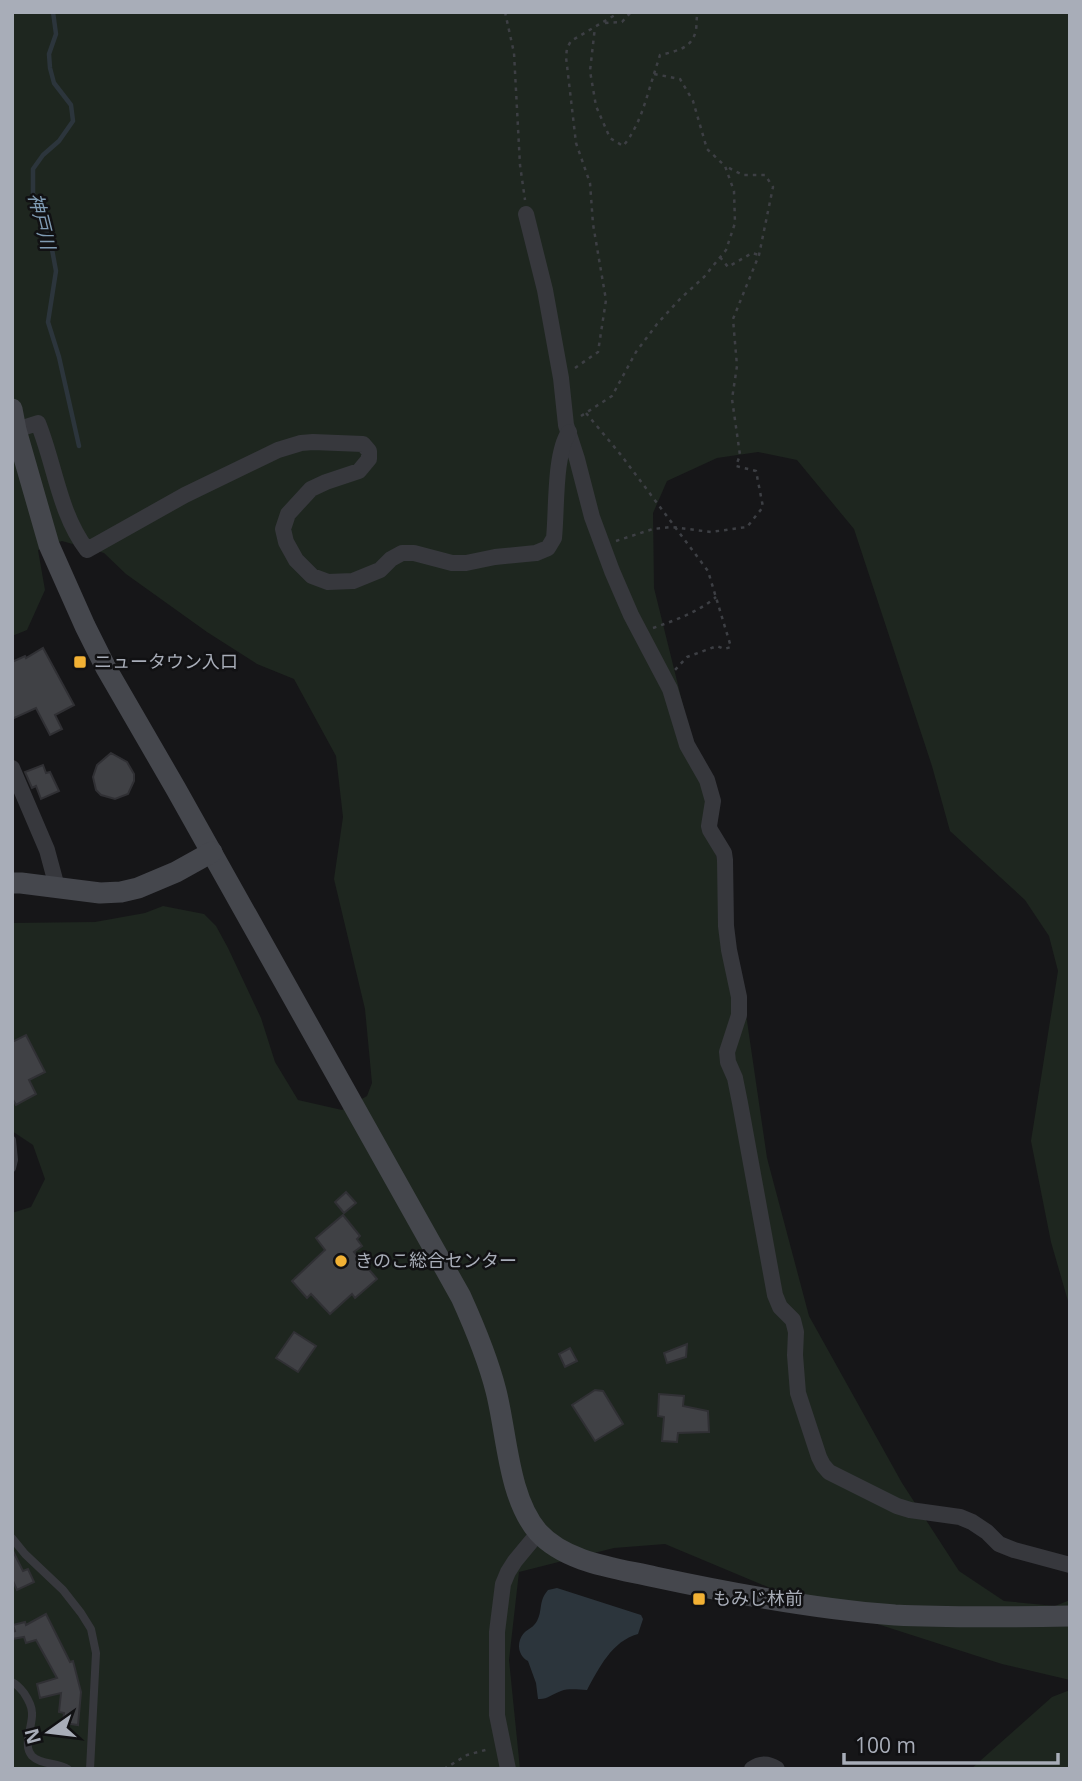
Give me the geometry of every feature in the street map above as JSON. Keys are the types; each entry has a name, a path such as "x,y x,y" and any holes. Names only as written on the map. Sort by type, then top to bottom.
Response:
{"street":[{"path":"526,214 545,289 568,429 592,517 631,615 670,689 687,745 708,780 713,801 710,830 724,853 729,950 739,997 739,1015 727,1052 740,1103 775,1295 780,1307 793,1320 796,1332 798,1393 819,1457 829,1472 897,1506 960,1517 987,1532 999,1544 1070,1565"},
{"path":"568,429 559,465 554,538 548,548 536,553 466,563 452,563 414,553 402,553 380,570 353,581 328,582 312,576 296,560 282,529 288,514 311,489 359,471 369,459 369,451 363,444 313,442 278,450 185,495 87,550 69,519 38,423 14,420 49,545 106,668 461,1297 476,1329 497,1393 519,1498 539,1532 567,1553 610,1567 769,1600 896,1615 1070,1616"},
{"path":"12,769 47,850 57,887"},
{"path":"15,886 57,887 100,894 121,892 176,872 212,852"},
{"path":"508,1769 497,1715 497,1632 503,1584 514,1561 539,1532"},
{"path":"752,1769 765,1764 777,1769"}],"lane":[{"path":"12,1140 12,1168"},
{"path":"12,1538 32,1562 63,1590 91,1629 96,1653 90,1769"},
{"path":"12,1682 20,1687 31,1707 27,1745 29,1753 38,1760 68,1769"}],"path":[{"path":"505,12 514,53 520,165 526,214"},
{"path":"561,378 598,352 606,300 593,224 590,183 576,142 566,48 571,41 620,12"},
{"path":"602,23 622,22 631,12"},
{"path":"595,27 590,71 596,106 610,138 623,146 643,109 660,55 680,50 690,44 696,30 698,12"},
{"path":"603,546 653,529 675,527 711,532 747,527 763,507 756,471 736,466 740,455 732,399 737,366 733,319 759,256 773,187 765,175 743,175 724,166 707,149 693,101 680,79 653,75"},
{"path":"568,429 612,396 636,352 657,324 726,250 735,223 734,191 724,166"},
{"path":"720,257 728,267 752,253 759,256"},
{"path":"586,413 621,454 708,571 731,647 724,649 717,646 687,657 666,680"},
{"path":"640,632 684,617 716,597"},
{"path":"444,1769 467,1755 502,1742"}],"shaded area":[{"path":"12,12 1070,12 1070,1308 1051,1242 1031,1141 1058,971 1049,936 1025,900 950,831 932,766 854,529 797,460 758,452 717,458 667,481 653,513 654,588 703,786 746,1014 767,1158 809,1316 902,1483 959,1571 1004,1601 1055,1606 1070,1600 1070,1680 1002,1664 787,1595 665,1544 614,1548 519,1572 509,1660 520,1769 12,1769 12,1213 31,1207 45,1179 33,1145 12,1131 12,923 95,922 145,913 163,906 204,914 216,926 228,948 261,1018 275,1062 298,1100 342,1110 367,1096 372,1083 365,1009 334,879 343,817 336,756 294,679 257,664 207,632 126,574 104,553 62,541 38,550 45,590 27,630 12,636"},
{"path":"557,1588 641,1615 643,1619 638,1634 614,1649 587,1690 564,1690 538,1699 536,1683 528,1661 520,1652 519,1644 524,1633 537,1621 545,1594 548,1590"},
{"path":"1070,1690 1070,1769 971,1769 1052,1697"}],"building":[{"path":"43,648 74,705 55,715 62,729 50,735 36,708 12,719 12,662 25,656 26,658"},
{"path":"111,753 127,762 134,774 128,794 115,799 101,795 96,790 93,777 97,765"},
{"path":"43,765 46,773 50,772 59,791 41,799 36,786 32,788 25,772"},
{"path":"26,1035 45,1072 29,1080 36,1094 16,1105 12,1098 12,1042"},
{"path":"346,1192 356,1203 344,1213 335,1202"},
{"path":"343,1215 360,1236 357,1239 362,1246 354,1252 377,1279 355,1298 352,1294 330,1314 311,1294 307,1298 292,1281 325,1250 316,1238"},
{"path":"294,1332 316,1346 298,1372 276,1358"},
{"path":"687,1344 686,1357 667,1363 664,1353"},
{"path":"570,1348 577,1361 565,1367 559,1354"},
{"path":"595,1390 603,1391 623,1424 595,1441 572,1405"},
{"path":"659,1394 684,1396 683,1406 708,1411 709,1432 678,1433 677,1442 662,1441 664,1417 658,1416"},
{"path":"12,1549 23,1571 28,1569 34,1582 17,1590 12,1579"},
{"path":"46,1614 70,1662 73,1661 81,1692 78,1725 63,1723 64,1713 59,1712 61,1693 40,1698 37,1684 57,1678 36,1640 26,1643 24,1637 12,1639 12,1632 15,1631 13,1625 25,1622 26,1625"}],"waterway":[{"name":"神戸川","path":"53,12 56,34 49,54 50,68 54,83 71,105 73,121 33,169 33,193 51,244 56,271 48,322 59,357 79,446"}],"place":[{"name":"ニュータウン入口","path":"80,662"},
{"name":"きのこ総合センター","path":"341,1261"},
{"name":"もみじ林前","path":"699,1599"}]}
